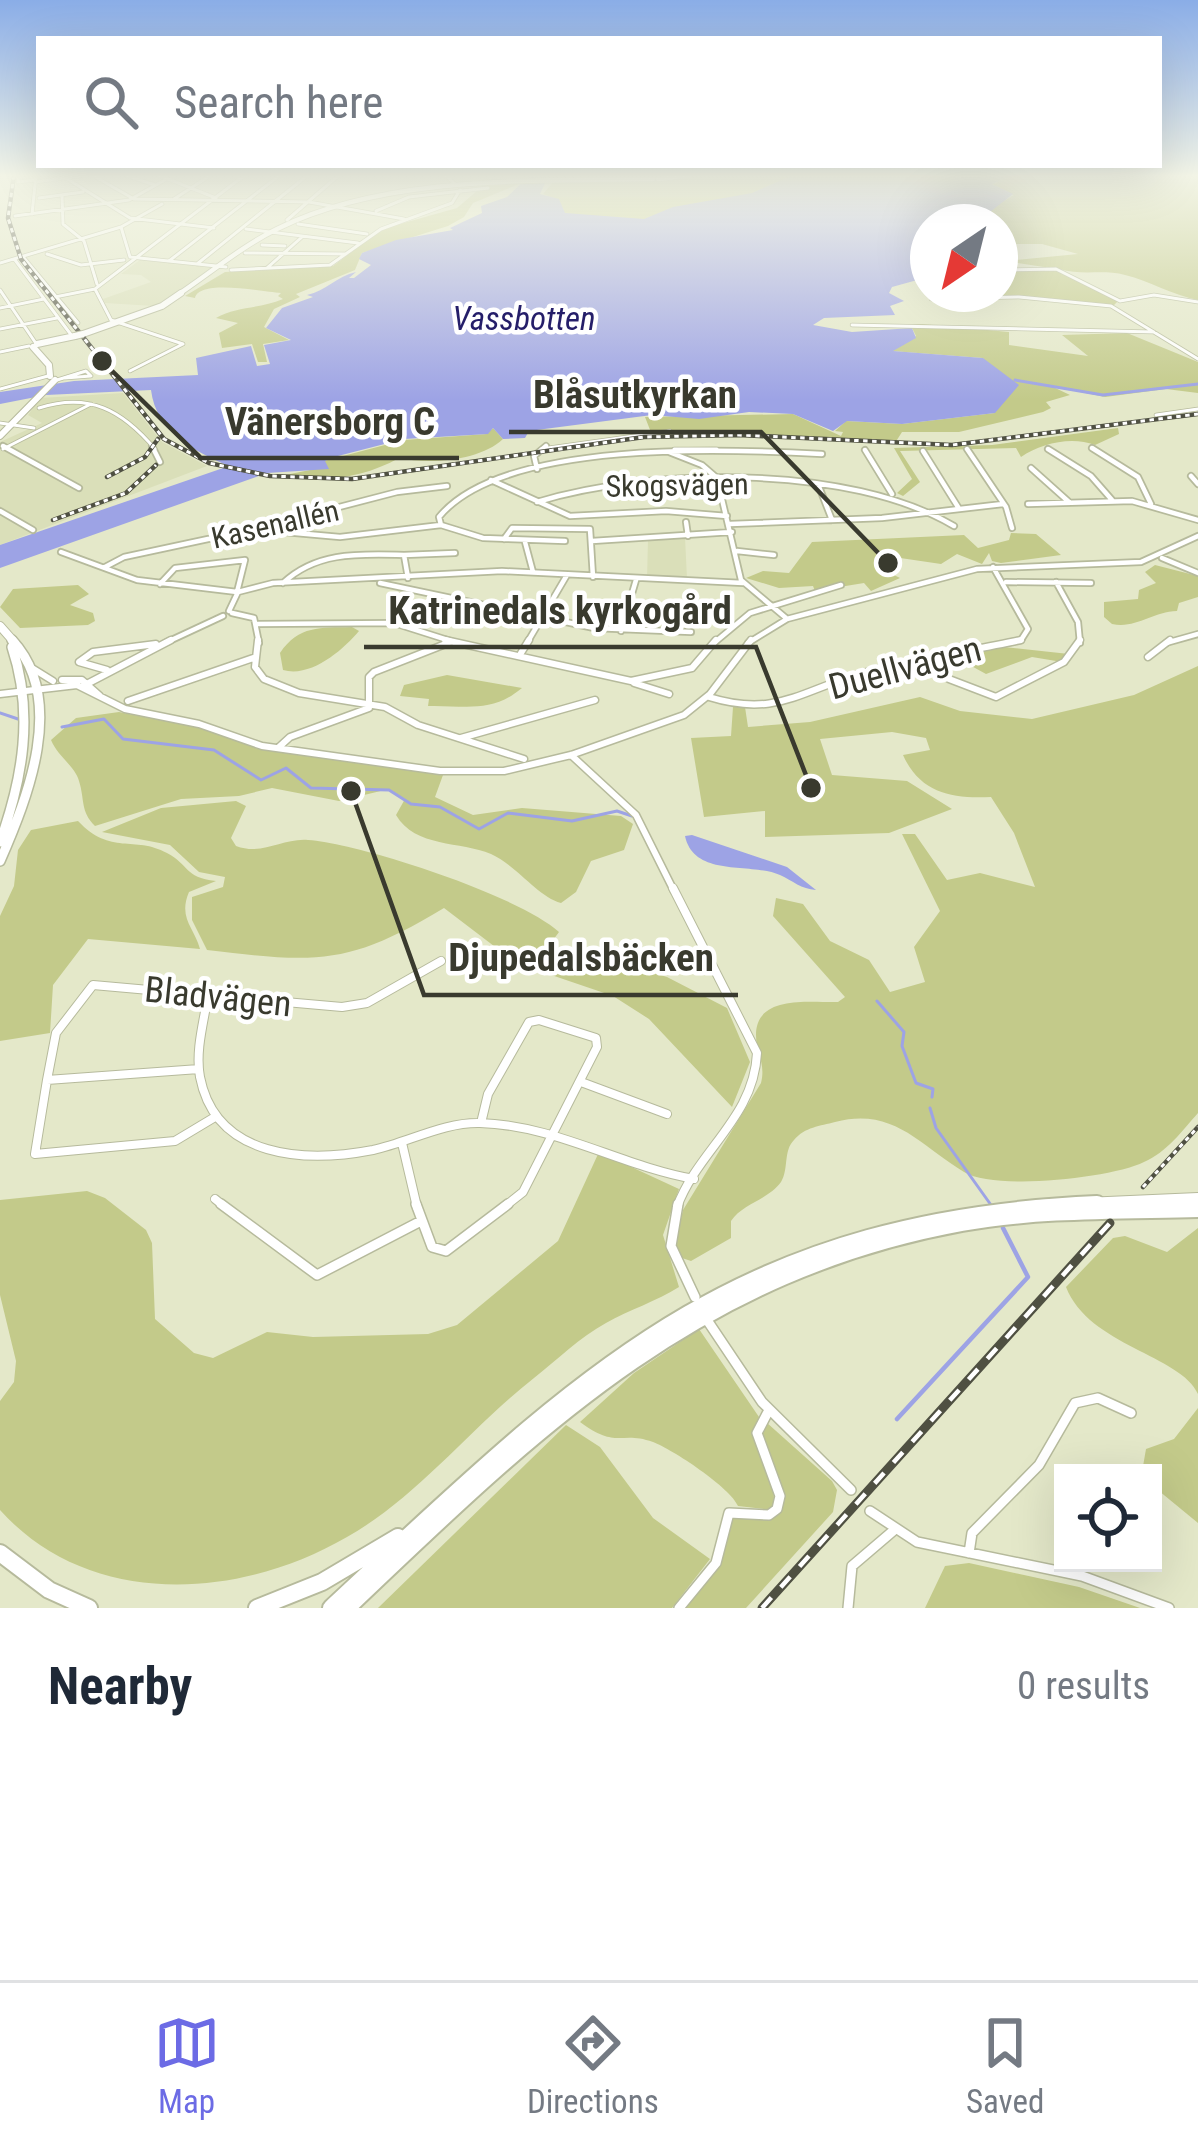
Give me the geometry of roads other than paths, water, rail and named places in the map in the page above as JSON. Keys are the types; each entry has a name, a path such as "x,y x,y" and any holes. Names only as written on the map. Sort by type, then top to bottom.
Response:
{"highway":[{"path":"331,1608 556,1398 632,1343 706,1299 817,1249 883,1230 994,1210 1198,1204"},
{"path":"347,1608 561,1407 637,1351 728,1298 820,1258 947,1226 1198,1204"},
{"path":"257,1608 322,1582 421,1522"},
{"path":"0,1553 38,1583 89,1608"}],"main road":[{"path":"4,427 53,379 33,345 120,324 228,269 249,250"},
{"path":"0,861 38,710 32,668 4,632"},
{"path":"0,842 22,788 22,690 4,632"}],"street":[{"path":"0,263 53,250"},
{"path":"86,250 94,283 101,284"},
{"path":"127,250 128,256 136,258 266,270 332,264 350,250"},
{"path":"56,297 95,289 146,250"},
{"path":"169,261 184,250"},
{"path":"196,264 214,250"},
{"path":"266,270 284,250"},
{"path":"301,252 307,268"},
{"path":"44,253 64,263 124,260"},
{"path":"245,253 346,254"},
{"path":"24,258 78,322"},
{"path":"15,260 57,317 77,335"},
{"path":"1018,269 1054,268 1120,301 1154,296 1198,302"},
{"path":"95,289 108,318 183,344 130,370"},
{"path":"0,290 33,345 3,351 1,340"},
{"path":"1018,297 1114,307 1198,359"},
{"path":"0,308 44,299"},
{"path":"1114,307 1120,301"},
{"path":"0,329 57,317"},
{"path":"852,325 1154,332"},
{"path":"0,389 31,380 53,379 91,376 88,371 53,379"},
{"path":"79,488 1,449 3,442 91,404"},
{"path":"39,408 91,404 130,417 160,455 160,462"},
{"path":"1156,415 1198,410"},
{"path":"4,427 32,429"},
{"path":"536,469 534,455 543,446 670,431"},
{"path":"441,525 439,517 450,500 491,480 536,469 723,447 822,454"},
{"path":"1093,448 1134,474 1150,492 1151,504"},
{"path":"967,449 1003,504 1012,528"},
{"path":"1048,449 1091,476 1112,500"},
{"path":"865,450 892,494"},
{"path":"923,451 958,507"},
{"path":"665,452 706,467 719,483 743,583"},
{"path":"1030,468 1069,502"},
{"path":"1191,476 1198,484"},
{"path":"491,480 570,517 667,511 730,524"},
{"path":"818,484 832,520"},
{"name":"Skogsvägen","path":"537,502 577,487 818,484 892,494 933,508 954,526"},
{"name":"Kasenallén","path":"105,567 172,546 258,534 266,526 393,492 447,486"},
{"path":"1028,504 1112,500 1151,504 1198,520"},
{"path":"592,542 688,536 730,524 1003,504"},
{"path":"1184,514 1198,510"},
{"path":"0,511 33,530"},
{"path":"686,522 688,536"},
{"path":"258,534 340,537 425,531 441,525 525,542 565,541"},
{"path":"504,539 512,528 589,529 593,577"},
{"path":"0,694 53,681 85,684 125,709 199,724 278,748 470,773 518,769 672,721 707,697 746,644 787,619 939,576 993,567 1123,565 1160,557 1198,536"},
{"path":"525,542 533,572"},
{"path":"737,551 774,555"},
{"path":"61,552 159,584 237,592 284,583 533,572 743,583 787,619"},
{"path":"284,583 319,559 455,553"},
{"path":"404,555 408,578"},
{"path":"1160,557 1198,573"},
{"path":"159,584 176,568 245,560 228,613"},
{"name":"Duellvägen","path":"707,697 742,707 779,706 851,677 1025,638 1028,629 1006,582 993,567"},
{"path":"521,653 567,575"},
{"path":"621,631 636,580"},
{"path":"378,581 621,631 691,632"},
{"path":"1006,582 1091,583"},
{"path":"927,657 950,679 996,697 1069,660 1079,651 1082,636 1056,582"},
{"path":"631,681 692,668 728,628 769,604 841,585"},
{"path":"36,686 85,684 157,644 228,613 248,614 256,624 258,674 279,686 307,696 371,704 524,759"},
{"path":"256,624 385,622 669,694"},
{"path":"1148,657 1172,638 1198,634"},
{"path":"371,704 368,682 374,672 451,642"},
{"path":"105,671 79,662 93,652 157,644"},
{"path":"128,701 256,657"},
{"path":"32,668 53,681"},
{"path":"38,710 46,691 64,684"},
{"path":"461,738 595,700"},
{"path":"278,748 284,740 352,718 371,704"},
{"path":"571,755 636,815 757,1053 758,1074 749,1095 694,1179 670,1237 695,1297"},
{"path":"2,791 22,788"},
{"name":"Bladvägen","path":"47,1080 56,1033 89,987 357,1006 441,961"},
{"path":"208,995 199,1069 214,1117 248,1143 286,1156 333,1157 481,1123 556,1134 668,1175 694,1179"},
{"path":"403,1143 421,1221 432,1247 446,1251 516,1200 556,1134 596,1038 532,1021 492,1085 481,1123"},
{"path":"199,1069 47,1080 34,1154 175,1141 214,1117"},
{"path":"580,1082 667,1114"},
{"path":"215,1199 317,1275 421,1221"},
{"path":"707,1319 769,1410 851,1490"},
{"path":"969,1553 972,1533 1039,1465 1075,1403 1098,1398 1131,1413"},
{"path":"679,1608 716,1563 729,1513 770,1515 778,1509 780,1496 758,1433 769,1410"},
{"path":"870,1511 893,1531 969,1553 1082,1576 1169,1608"},
{"path":"848,1608 852,1566 893,1531"}],"water":[{"name":"Vassbotten","path":"370,250 910,250 910,282 892,287 889,293 904,301 890,306 895,315 824,318 813,325 852,332 912,328 916,338 893,351 983,358 1019,385 995,413 902,424 847,421 833,431 793,414 749,412 699,419 652,415 529,431 525,438 503,439 493,428 488,434 404,439 334,457 325,461 329,469 267,473 0,568 0,545 229,466 169,429 151,390 46,395 0,404 0,392 74,381 198,375 196,358 251,346 257,366 270,364 264,345 291,340 266,328 282,308 313,297 307,295 356,272 349,278 354,278 371,265 359,259"},
{"path":"685,836 787,867 816,890 768,871 711,863 690,849"}],"waterway":[{"path":"1015,380 1103,395 1198,384"},
{"path":"0,713 18,719"},
{"path":"62,727 104,719 123,739 214,750 261,780 286,768 311,788 389,790 411,804 440,807 479,829 508,813 572,821 617,811 632,816"},
{"path":"877,1001 904,1032 902,1046 916,1083 933,1089 932,1097"},
{"path":"930,1108 936,1128 991,1205"},
{"path":"897,1419 1028,1277 1003,1228"}],"railway":[{"path":"18,250 164,439 209,463 270,476 352,479 644,437 739,435 952,445 1198,414"},
{"path":"107,477 145,457 158,439"},
{"path":"53,520 126,493 156,465"},
{"path":"1143,1187 1198,1127"},
{"path":"762,1608 1110,1223"}],"place":[{"name":"Vänersborg C","path":"102,361"},
{"name":"Blåsutkyrkan","path":"888,563"},
{"name":"Katrinedals kyrkogård","path":"811,788"},
{"name":"Djupedalsbäcken","path":"351,791"}]}
